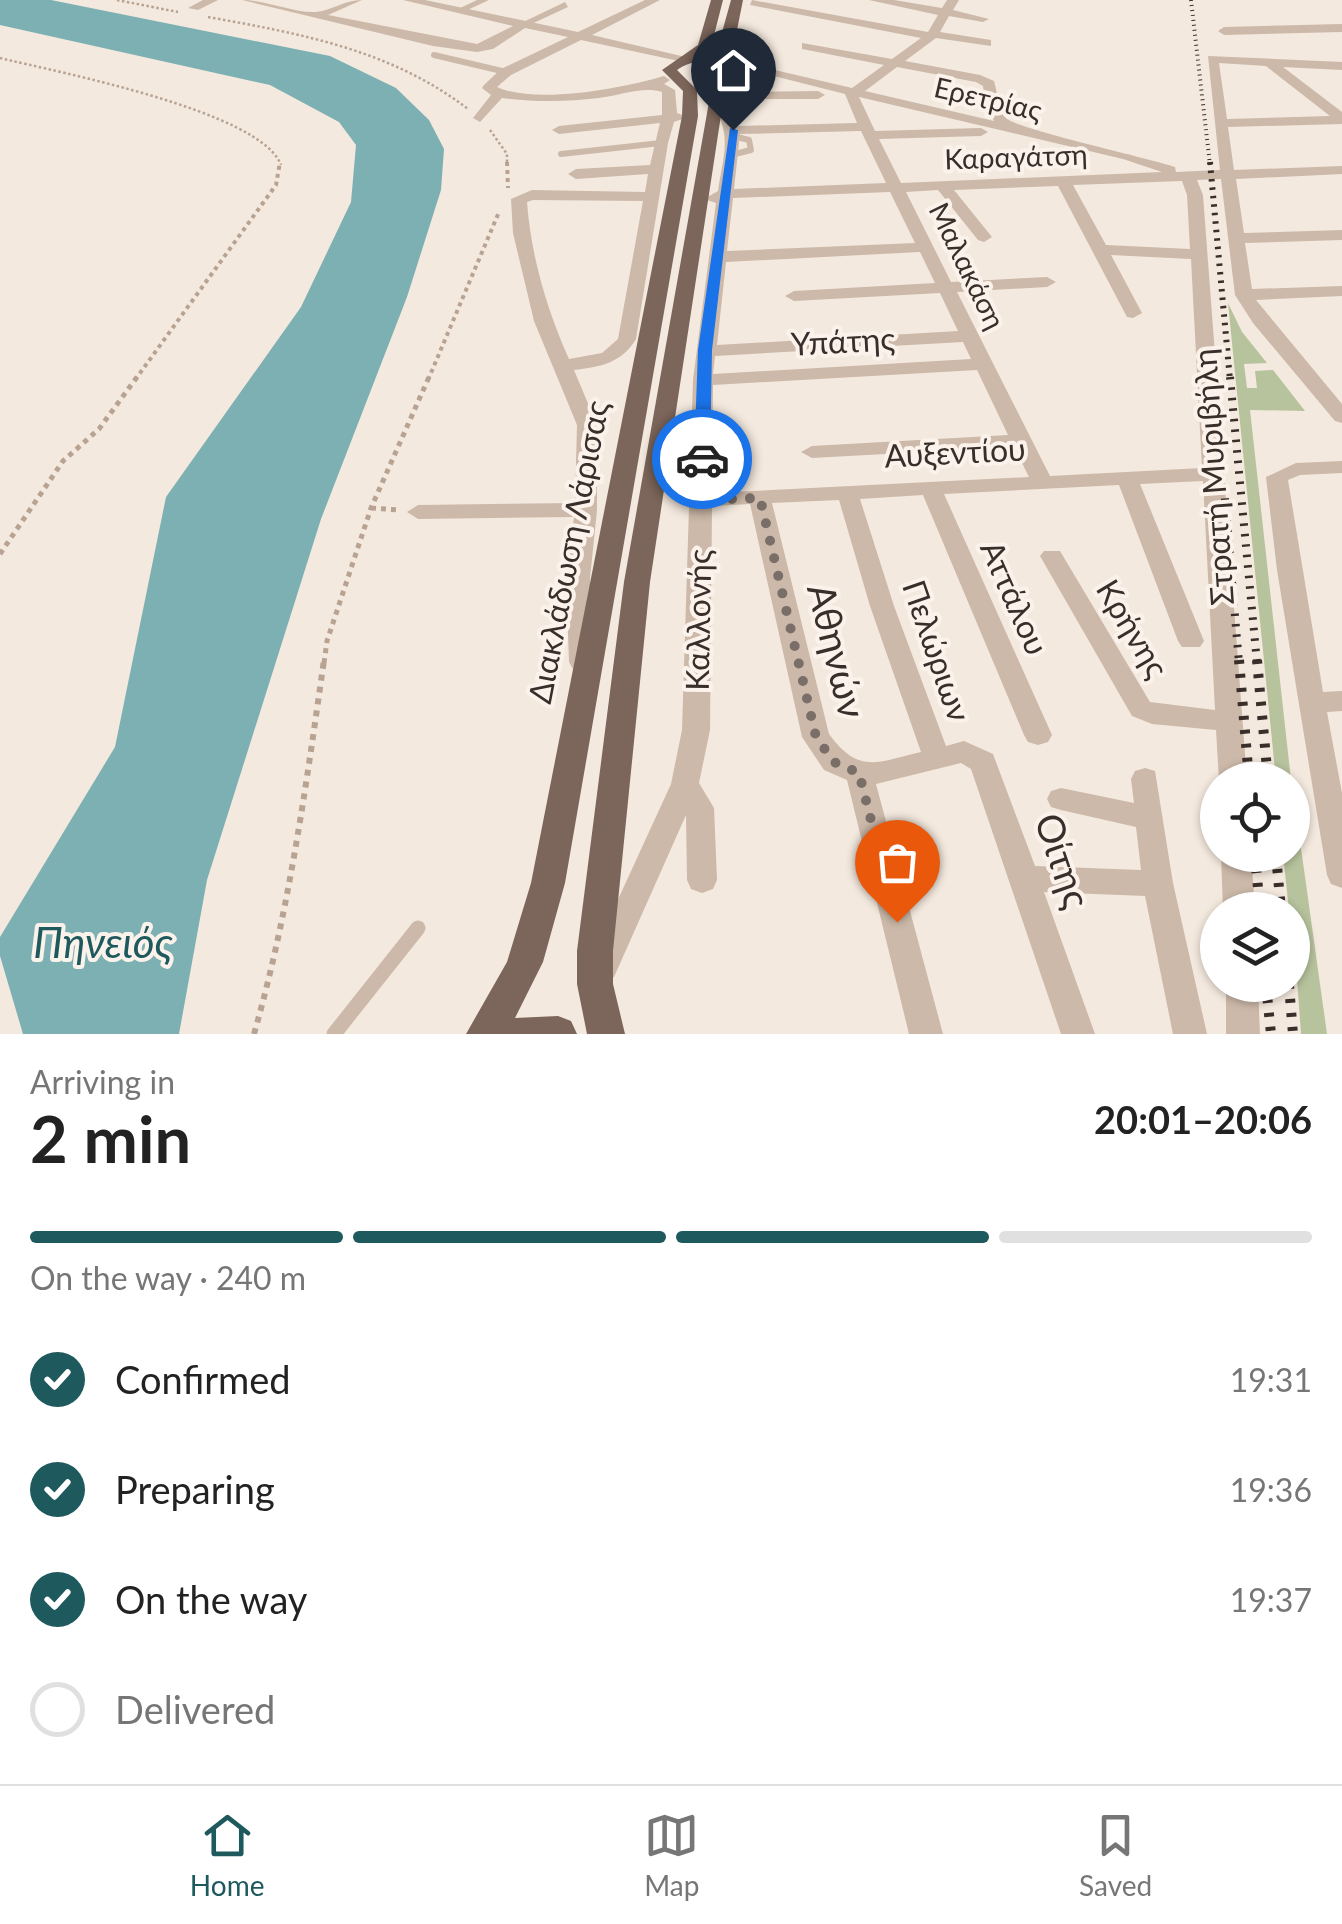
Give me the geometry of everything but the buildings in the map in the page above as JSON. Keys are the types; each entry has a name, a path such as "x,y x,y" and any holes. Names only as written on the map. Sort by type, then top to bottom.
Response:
{"main road":[{"name":"Διακλάδωση Λάρισας","path":"606,1034 596,984 598,922 635,601 697,210 728,80 731,20 737,0"},
{"path":"680,68 704,48 715,2"},
{"name":"Διακλάδωση Λάρισας","path":"485,1034 516,986 532,951 663,273 679,117 691,95 680,68"},
{"path":"680,68 698,81 728,80"},
{"path":"680,68 728,80"},
{"path":"521,1034 558,1034"}],"street":[{"path":"191,12 212,0"},
{"path":"248,0 477,48 489,46 522,24 564,5"},
{"path":"316,15 356,0"},
{"path":"410,0 652,52 680,68"},
{"path":"458,11 485,0"},
{"path":"654,0 506,72 490,85 490,90 499,94 547,96 653,85 680,68"},
{"path":"875,0 949,6 983,19"},
{"path":"731,20 755,2 987,43"},
{"path":"368,27 424,3"},
{"path":"949,6 932,35 852,94 728,80 727,113 732,141 867,131 1012,130"},
{"path":"1224,31 1342,28"},
{"path":"806,46 989,84 988,97 999,122 1012,130"},
{"path":"652,52 680,68"},
{"path":"1342,66 1214,57 1244,295 1259,319 1342,418"},
{"path":"1268,61 1342,120"},
{"name":"Ερετρίας","path":"728,80 775,76 1127,156 1188,176"},
{"path":"653,85 670,92 679,117"},
{"path":"480,118 487,104 499,94"},
{"name":"Μαλακάση","path":"852,94 1042,482"},
{"path":"559,130 679,117"},
{"path":"564,366 605,359 623,348 661,143 679,117"},
{"path":"1222,123 1342,120"},
{"name":"Καλλoνής","path":"596,984 684,784 696,730 703,380 732,141"},
{"path":"576,174 657,168"},
{"name":"Καραγάτση","path":"697,210 724,194 1342,170"},
{"name":"Στρατή Μυριβήλη","path":"1188,176 1194,190 1232,762"},
{"path":"1063,180 1133,313"},
{"path":"942,185 984,237"},
{"path":"583,684 578,578 586,510 587,424 543,321 520,233 519,199 532,194 653,198"},
{"path":"1235,238 1342,234"},
{"path":"644,244 663,273"},
{"path":"716,256 926,247"},
{"path":"1102,250 1198,254"},
{"path":"794,296 1047,282"},
{"path":"1244,295 1342,291"},
{"path":"705,350 972,336"},
{"name":"Υπάτης","path":"703,380 985,364"},
{"path":"812,452 1022,440"},
{"path":"1342,468 1282,472 1277,477 1342,875"},
{"name":"Αυξεντίου","path":"701,500 1213,474"},
{"path":"1127,478 1192,641"},
{"name":"Αττάλου","path":"930,487 1038,736"},
{"name":"Πελώριων","path":"847,491 882,606 937,758 879,773 859,773"},
{"name":"Αθηνών","path":"760,498 816,737 834,762 859,773"},
{"path":"418,512 586,510"},
{"name":"Κρήνης","path":"1052,556 1141,709 1152,714 1230,721"},
{"path":"1313,703 1342,701"},
{"name":"Οίτης","path":"937,758 964,752 975,754 983,762 1078,1034"},
{"path":"859,773 926,1034"},
{"path":"1145,779 1158,883 1190,1034"},
{"path":"684,784 700,808 702,880"},
{"path":"1061,800 1148,818"},
{"path":"1025,879 1158,883"},
{"path":"1243,1002 1244,1034"}],"lane":[{"path":"434,55 506,72"},
{"path":"561,154 661,143"},
{"path":"334,1034 418,928"}],"path":[{"path":"117,0 191,12 374,55 439,86 480,118 507,154 507,189 486,250 371,508 327,641 300,838 272,975 254,1034"},
{"path":"0,58 176,102 256,137 276,151 282,166 276,185 243,231 99,428 62,461 0,554"}],"green space":[{"path":"1228,303 1242,332 1267,363 1244,364 1247,388 1257,388 1255,371 1273,370 1305,411 1250,410 1289,762 1274,762"},
{"path":"1285,872 1304,872 1307,892 1287,892"},
{"path":"1310,912 1327,1034 1301,1034 1299,1002 1310,1002"}],"water":[{"name":"Πηνειός","path":"0,0 51,0 330,56 396,88 429,120 444,149 441,190 407,297 321,519 207,880 179,1034 23,1034 0,956 0,937 115,747 166,497 301,307 351,202 356,145 339,122 270,85 0,25"}],"railway":[{"path":"1191,0 1210,165"},
{"path":"1210,162 1230,380"},
{"path":"1230,377 1257,663"},
{"path":"1224,488 1239,663"},
{"path":"1239,660 1248,762"},
{"path":"1257,660 1266,762"},
{"path":"1257,872 1258,892"},
{"path":"1278,872 1279,892"},
{"path":"1268,1002 1271,1034"},
{"path":"1290,1002 1293,1034"}],"way so far":[{"path":"702,459 701,500 760,498 816,737 834,762 859,773 897,922"}],"route":[{"path":"702,459 705,350 733,130"}]}
